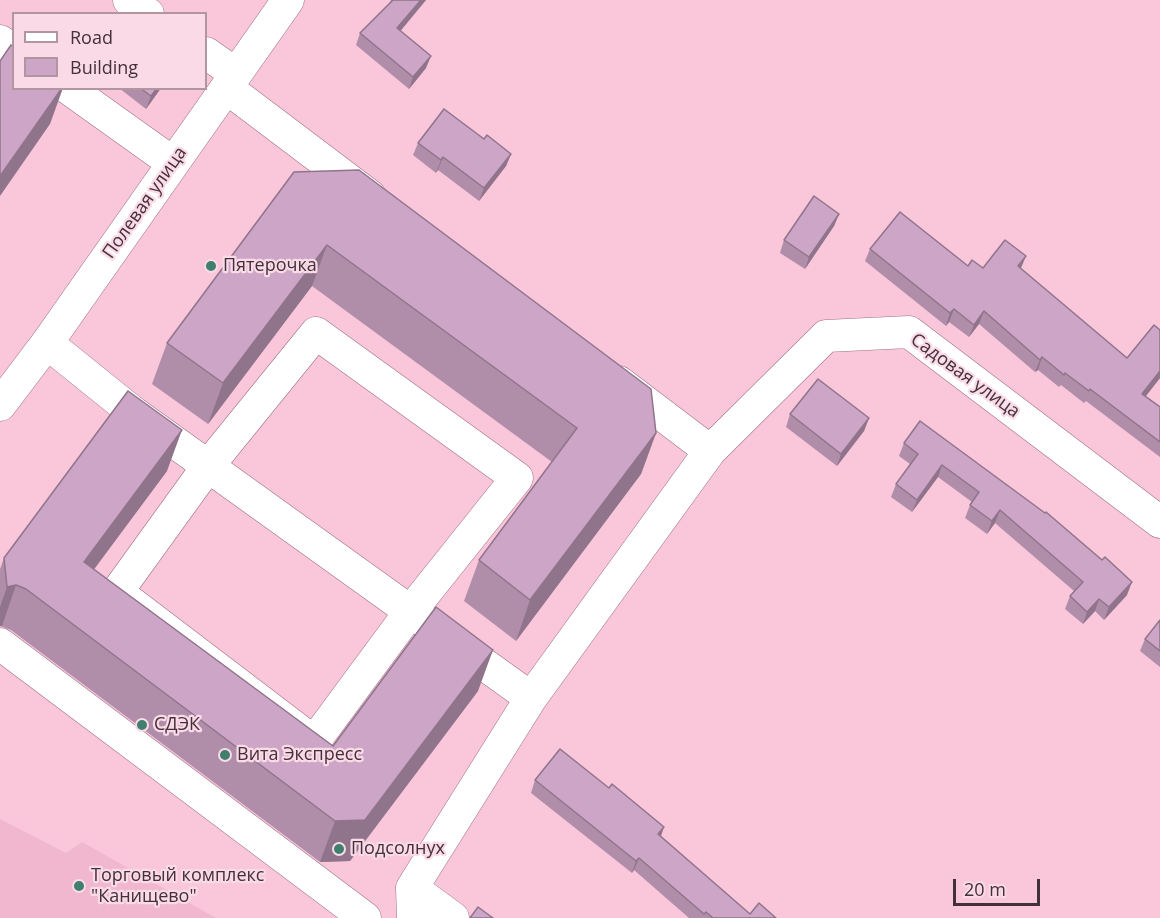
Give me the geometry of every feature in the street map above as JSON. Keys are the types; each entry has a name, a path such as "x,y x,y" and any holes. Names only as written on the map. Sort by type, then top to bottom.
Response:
{"street":[{"path":"129,0 145,12"},
{"name":"Полевая улица","path":"0,405 47,343 288,0"},
{"path":"207,54 231,81 397,216"},
{"path":"71,90 173,163"},
{"name":"Садовая улица","path":"413,903 531,698 710,451 826,336 909,332 1160,522"},
{"path":"316,333 517,478 410,612 314,742 117,592 208,466 316,333"},
{"path":"47,343 134,412 531,698"},
{"path":"596,365 710,451"},
{"path":"0,644 365,918"},
{"path":"413,903 453,918"}],"shaded area":[{"name":"Торговый комплекс \"Канищево\"","path":"0,819 66,853 82,842 216,918 0,918"}],"building":[{"path":"393,0 421,0 397,28 431,56 413,77 360,33"},
{"path":"12,46 12,90 61,90 0,176 0,61"},
{"path":"143,90 156,90 151,96"},
{"path":"444,109 484,139 487,135 511,154 484,188 443,157 441,160 418,143"},
{"path":"359,170 651,389 656,433 530,600 479,560 577,428 327,245 223,383 167,343 294,172"},
{"path":"814,196 839,214 809,257 784,240"},
{"path":"900,212 968,266 972,260 983,268 1005,240 1026,256 1018,266 1127,358 1154,325 1160,330 1160,371 1142,394 1160,407 1160,442 1090,389 1089,391 1065,373 1064,375 1042,357 1040,360 984,311 974,325 954,309 950,313 870,249"},
{"path":"818,379 869,418 841,454 790,414"},
{"path":"128,391 182,430 84,562 333,746 436,607 493,650 365,820 335,821 26,589 16,585 7,587 4,558"},
{"path":"920,421 1046,512 1102,560 1105,557 1132,582 1109,607 1099,599 1087,612 1070,596 1083,582 1000,510 992,521 970,505 979,492 942,465 917,500 896,484 918,454 904,443"},
{"path":"1160,620 1160,651 1145,639"},
{"path":"560,749 609,788 612,784 664,827 658,834 750,914 759,903 776,918 713,918 706,912 704,914 639,858 636,861 535,780"},
{"path":"478,907 493,918 470,918"}],"place":[{"name":"Пятерочка","path":"211,266"},
{"name":"СДЭК","path":"142,725"},
{"name":"Вита Экспресс","path":"225,755"},
{"name":"Подсолнух","path":"339,849"},
{"name":"Торговый комплекс \"Канищево\"","path":"79,886"}]}
